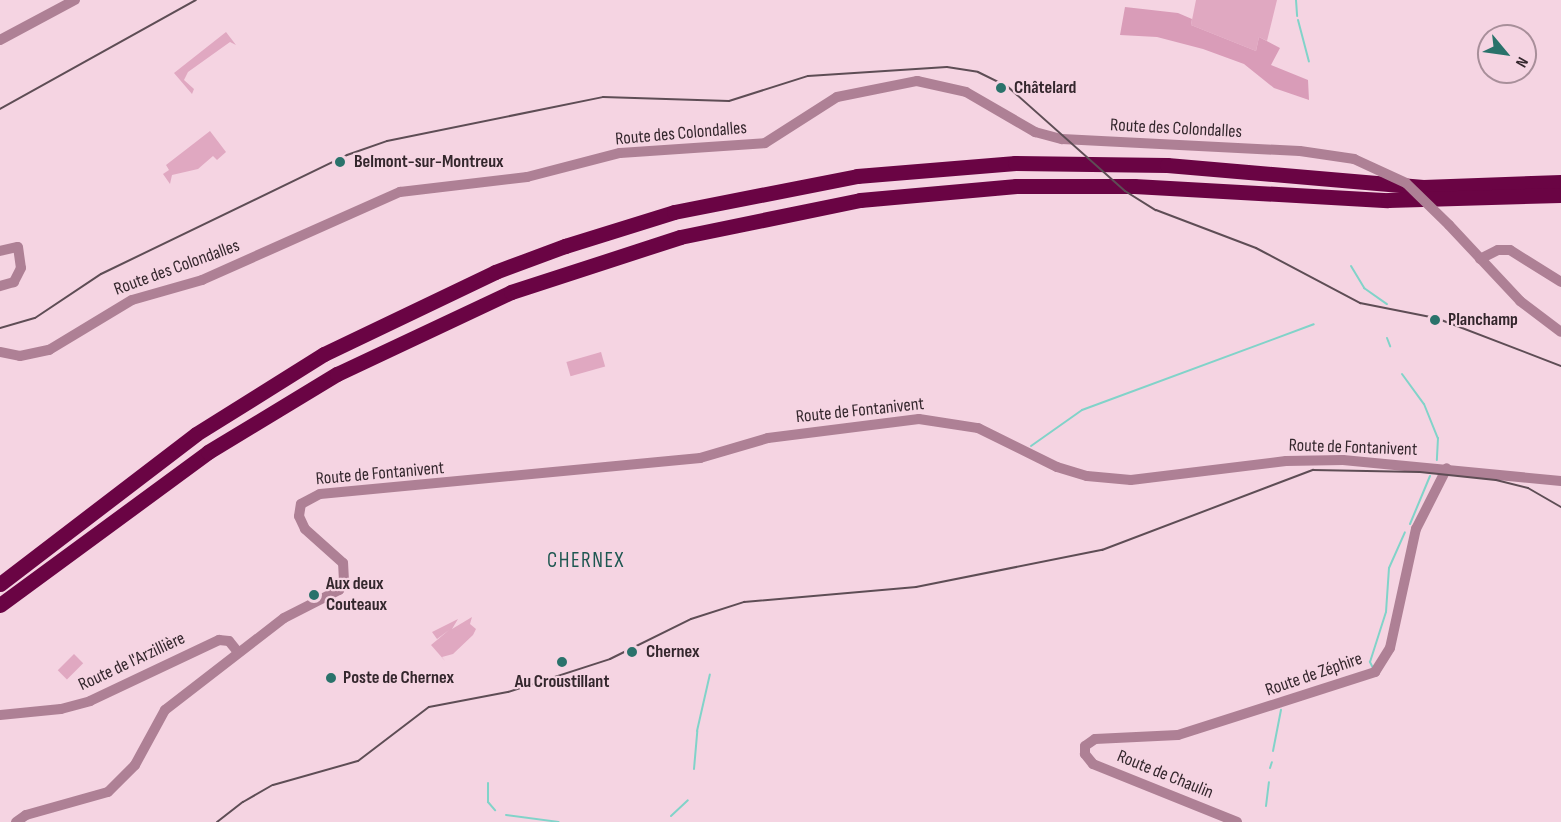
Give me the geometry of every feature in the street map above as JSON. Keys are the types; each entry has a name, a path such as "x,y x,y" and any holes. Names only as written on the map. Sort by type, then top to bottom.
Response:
{"highway":[{"path":"0,584 133,480 283,378 451,291 565,246 747,195 894,171 1015,163 1157,165 1423,187 1561,183"},
{"path":"0,605 124,513 272,411 411,336 574,269 752,220 860,200 1026,186 1134,186 1388,200 1561,195"}],"street":[{"path":"0,40 75,0"},
{"name":"Route des Colondalles","path":"0,352 20,356 49,350 132,300 210,277 400,192 527,177 620,153 765,143 837,97 917,81 966,92 1035,132 1062,139 1300,151 1354,159 1400,179 1449,225 1520,301 1561,332"},
{"path":"0,250 18,247 18,276 12,284 0,286"},
{"path":"1480,259 1498,250 1510,250 1561,282"},
{"name":"Route de Fontanivent","path":"237,651 294,611 339,590 345,576 340,559 303,526 299,510 309,498 700,458 768,438 919,419 978,428 1057,467 1098,477 1131,480 1286,461 1447,468 1561,481"},
{"name":"Route de Zéphire","path":"1084,754 1085,746 1092,740 1156,738 1288,703 1367,677 1380,668 1390,648 1413,538 1435,487 1447,468"},
{"name":"Route de l'Arzillière","path":"0,716 61,709 90,701 219,640 229,641 237,651"},
{"path":"16,822 26,815 108,792 135,765 150,733 165,710 237,651"},
{"name":"Route de Chaulin","path":"1084,754 1093,764 1237,822"}],"shaded area":[{"path":"1196,0 1277,0 1267,41 1259,37 1256,51 1191,25"},
{"path":"1125,7 1178,13 1192,19 1191,25 1256,51 1259,37 1280,48 1271,65 1308,80 1309,100 1274,88 1244,64 1203,49 1157,37 1120,35"},
{"path":"226,32 236,45 230,42 188,72 184,80 194,89 192,94 174,73"},
{"path":"210,131 226,152 217,160 213,156 198,169 172,175 170,184 163,174 169,170 166,165"},
{"path":"601,352 605,366 571,376 566,362"},
{"path":"472,617 470,624 476,629 473,635 453,654 442,657 445,661 431,645 449,630 437,639 432,632 458,619 452,629"},
{"path":"74,654 83,663 67,679 58,670"}],"waterway":[{"path":"1296,0 1297,16"},
{"path":"1298,20 1309,62"},
{"path":"1351,266 1364,288 1387,304"},
{"path":"1031,446 1082,410 1314,324"},
{"path":"1387,338 1390,346"},
{"path":"1402,374 1424,404 1438,438 1437,460"},
{"path":"1410,524 1430,476"},
{"path":"1373,668 1370,662 1386,612 1389,568 1405,532"},
{"path":"694,769 697,731 710,674"},
{"path":"1273,751 1281,710"},
{"path":"1270,768 1272,762"},
{"path":"1266,806 1269,782"},
{"path":"488,783 488,802 495,810"},
{"path":"671,816 688,800"},
{"path":"506,815 559,822"}],"railway":[{"path":"0,109 196,0"},
{"path":"0,328 35,318 101,274 347,155 387,141 603,97 729,101 808,76 947,67 978,72 1007,86 1125,191 1156,210 1256,248 1360,303 1436,318 1561,366"},
{"path":"217,822 243,802 273,785 358,761 429,707 508,692 610,659 691,619 744,602 916,587 1102,550 1313,470 1420,472 1496,480 1528,488 1561,507"}],"place":[{"name":"Châtelard","path":"1001,88"},
{"name":"Belmont-sur-Montreux","path":"340,162"},
{"name":"Planchamp","path":"1435,320"},
{"name":"Aux deux Couteaux","path":"314,595"},
{"name":"Chernex","path":"632,652"},
{"name":"Au Croustillant","path":"562,662"},
{"name":"Poste de Chernex","path":"331,678"}],"district":[{"name":"CHERNEX","path":"586,561"}]}
